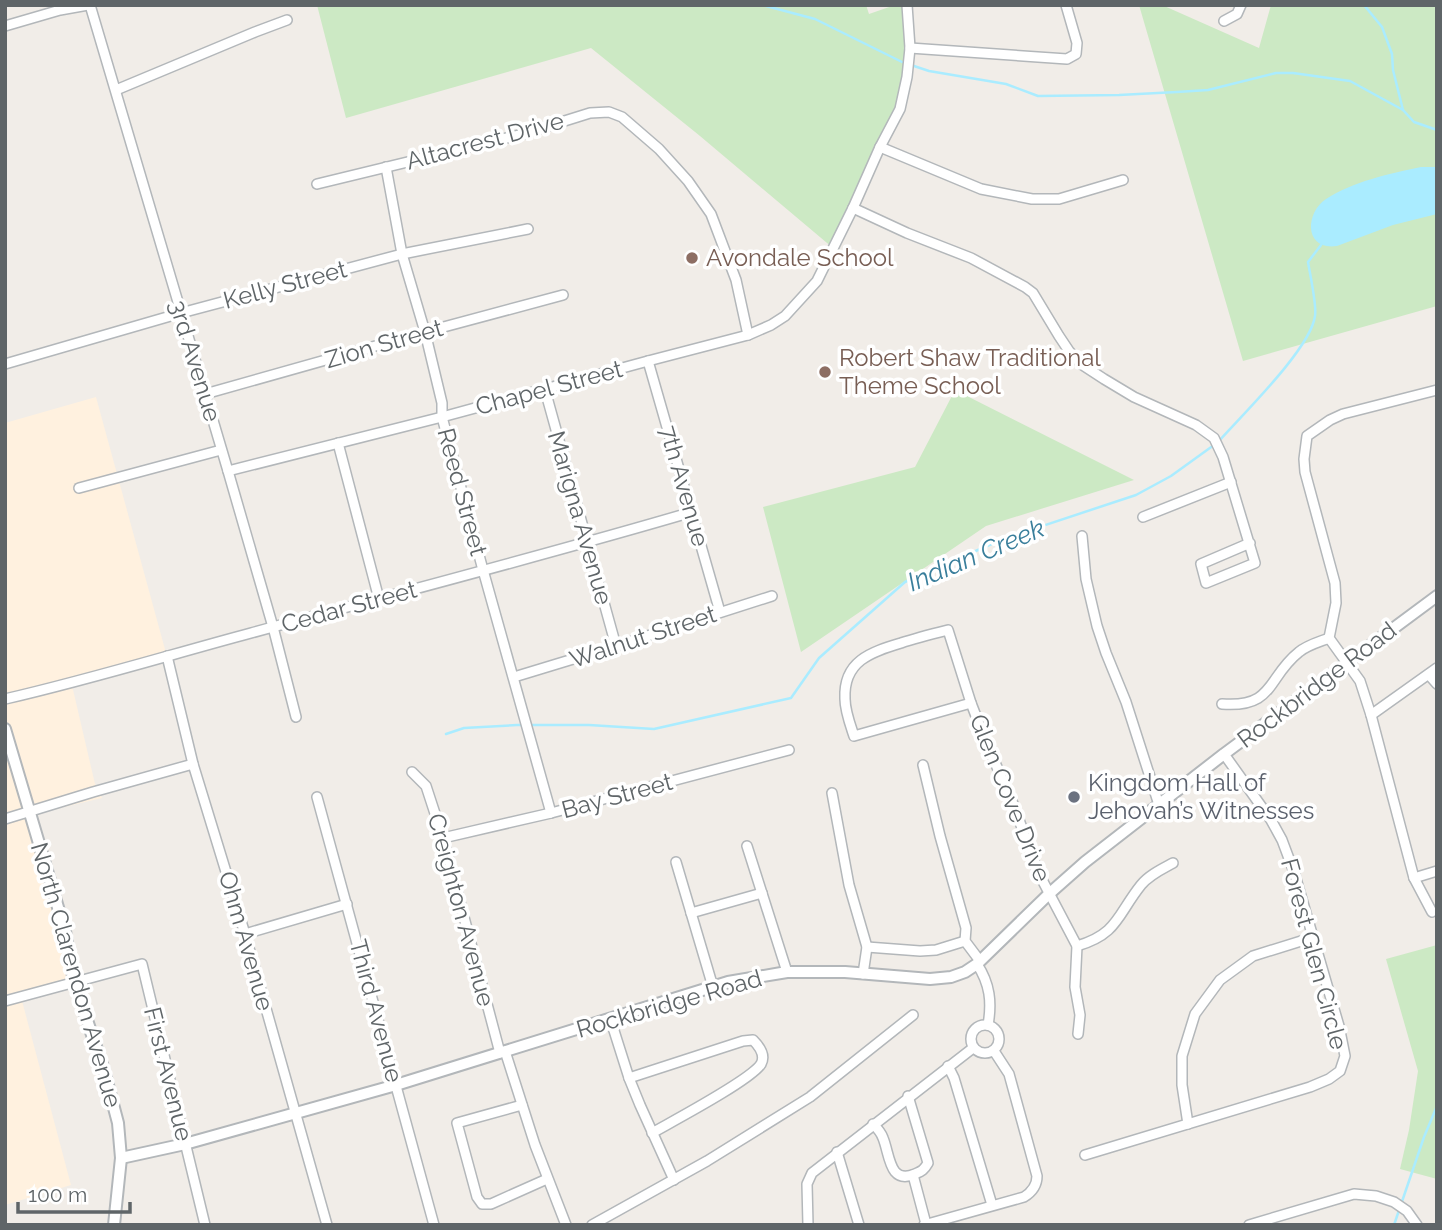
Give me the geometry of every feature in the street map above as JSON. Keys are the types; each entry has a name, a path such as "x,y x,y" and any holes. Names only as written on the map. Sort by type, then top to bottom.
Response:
{"street":[{"path":"5,26 60,10 89,5"},
{"name":"3rd Avenue","path":"89,5 228,471 296,717"},
{"name":"Chapel Street","path":"228,471 748,335 785,316 817,281 900,109 910,48 908,5"},
{"path":"910,48 1067,59 1076,54 1077,43 1066,5"},
{"path":"1224,21 1237,14 1241,5"},
{"path":"116,90 287,20"},
{"name":"Altacrest Drive","path":"317,184 523,134 590,113 609,112 622,117 659,149 688,181 711,214 736,280 748,335"},
{"path":"880,147 981,189 1032,199 1059,199 1123,180"},
{"name":"Reed Street","path":"386,167 402,254 425,332 442,403 442,417 551,813"},
{"path":"853,208 971,258 1025,287 1033,293 1069,351 1081,364 1124,391 1196,425 1214,438 1223,457 1250,543 1255,564 1206,583 1201,564 1250,543"},
{"name":"Kelly Street","path":"5,364 181,313 402,254 528,229"},
{"name":"Zion Street","path":"205,394 563,295"},
{"name":"7th Avenue","path":"648,361 720,612"},
{"name":"Marigna Avenue","path":"545,390 616,646"},
{"path":"1432,912 1414,878 1360,681 1329,638 1336,603 1335,583 1305,472 1304,459 1307,436 1319,426 1343,414 1437,390"},
{"path":"338,443 379,599"},
{"path":"79,488 221,450"},
{"path":"1143,517 1231,482"},
{"name":"Cedar Street","path":"5,699 54,688 692,512"},
{"path":"1082,536 1086,579 1097,626 1126,702 1158,805"},
{"name":"Walnut Street","path":"514,677 772,596"},
{"name":"Rockbridge Road","path":"121,1158 185,1144 396,1085 728,982 787,972 930,979 951,977 965,972 1085,862 1224,754 1437,596"},
{"name":"Glen Cove Drive","path":"971,703 854,736 844,696 853,667 867,654 948,630 971,703 1038,872 1077,946"},
{"path":"1222,704 1242,705 1257,699 1273,685 1298,652 1329,638"},
{"name":"Ohm Avenue","path":"167,656 194,764 327,1225"},
{"path":"1371,715 1433,672 1437,684"},
{"name":"North Clarendon Avenue","path":"5,729 65,931 74,982 114,1107 121,1158 114,1225"},
{"name":"Bay Street","path":"443,838 551,813 789,750"},
{"name":"Forest Glen Circle","path":"1085,1155 1310,1087 1329,1079 1340,1070 1345,1056 1314,937 1282,840 1224,754"},
{"path":"5,819 194,764"},
{"path":"923,765 966,928 965,941 979,962 989,988 991,1010 988,1026"},
{"name":"Creighton Avenue","path":"412,772 426,786 502,1052 566,1225"},
{"path":"832,793 849,885 867,947 863,974"},
{"name":"Third Avenue","path":"317,797 434,1225"},
{"path":"747,846 787,972"},
{"path":"676,862 713,987"},
{"path":"1078,1034 1080,1015 1075,987 1077,946 1107,932 1142,884 1173,863"},
{"path":"1414,878 1437,871"},
{"path":"691,913 762,893"},
{"path":"245,934 347,904"},
{"path":"1188,1124 1182,1085 1182,1056 1195,1014 1220,980 1253,956 1314,937"},
{"path":"867,947 920,951 936,950 965,941"},
{"name":"First Avenue","path":"74,982 142,964 205,1225"},
{"path":"5,1001 74,982"},
{"path":"592,1225 708,1161 810,1097 913,1015"},
{"path":"610,1018 629,1078 674,1180"},
{"path":"988,1026 996,1030 999,1043 994,1051 980,1053 973,1048 970,1038 975,1029 988,1026"},
{"path":"629,1078 743,1041 753,1040 759,1046 763,1057 760,1065 746,1077 652,1133"},
{"path":"808,1225 807,1184 811,1173 973,1048"},
{"path":"913,1175 925,1224 1024,1197 1030,1193 1037,1182 1037,1176 1009,1074 994,1051"},
{"path":"948,1066 954,1077 992,1205"},
{"path":"873,1124 883,1137 893,1170 901,1177 908,1177 924,1170 928,1163 908,1096"},
{"path":"522,1105 457,1123 477,1197 482,1204 492,1204 547,1179"},
{"path":"837,1152 859,1225"},
{"path":"1249,1225 1354,1194 1376,1196 1394,1202 1407,1211 1417,1225"}],"shaded area":[{"path":"96,397 166,653 71,681 95,784 102,798 35,814 77,974 21,997 71,1185 5,1205 5,423"}],"green space":[{"path":"317,5 866,5 869,14 895,5 909,5 910,65 897,116 833,248 591,48 346,118"},
{"path":"1139,5 1162,5 1259,48 1271,5 1437,5 1437,306 1243,361"},
{"path":"955,390 1134,480 986,526 801,652 763,507 915,467"},
{"path":"1437,945 1437,1179 1400,1169 1418,1071 1386,959"}],"water":[{"path":"1421,167 1437,167 1437,214 1393,225 1337,246 1326,246 1314,237 1311,222 1314,213 1326,199 1360,183"}],"waterway":[{"path":"762,5 815,19 902,62"},
{"path":"1364,5 1382,27 1392,54 1393,70 1403,110"},
{"path":"914,66 1006,84 1038,96 1208,90 1276,73 1293,73 1350,81 1403,110 1414,122 1437,130"},
{"name":"Indian Creek","path":"1219,441 1289,363 1311,329 1315,311 1308,262 1321,245"},
{"name":"Indian Creek","path":"446,734 464,728 517,725 589,725 654,729 791,698 819,658 905,582 1003,539 1136,495 1171,476 1214,445"},
{"path":"1394,1225 1437,1106"}],"place":[{"name":"Avondale School","path":"692,258"},
{"name":"Robert Shaw Traditional Theme School","path":"825,372"},
{"name":"Kingdom Hall of Jehovah’s Witnesses","path":"1074,797"}]}
